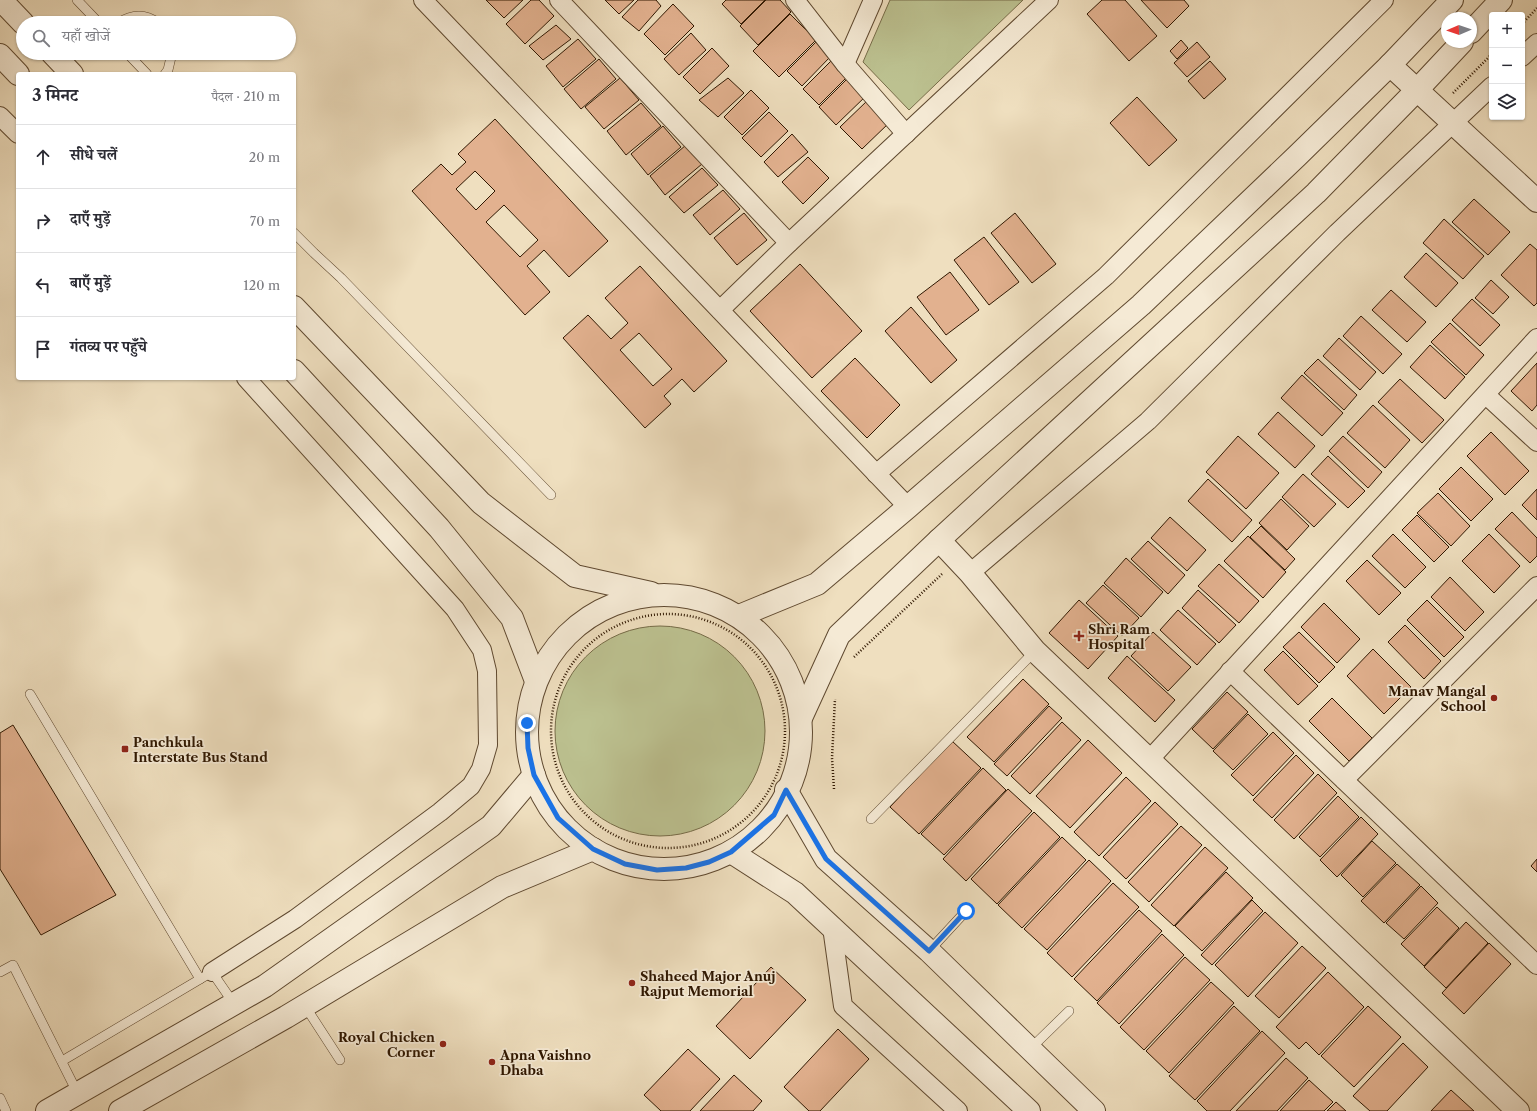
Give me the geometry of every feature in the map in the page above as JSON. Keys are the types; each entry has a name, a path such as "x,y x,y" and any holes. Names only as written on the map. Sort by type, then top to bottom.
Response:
{"street":[{"path":"1,0 16,16"},
{"path":"423,0 908,507"},
{"path":"559,0 789,242"},
{"path":"795,0 845,64 906,134"},
{"path":"845,64 873,0"},
{"path":"720,310 789,242 1049,0"},
{"path":"876,474 1106,276 1384,0"},
{"path":"739,616 817,584 908,507 1141,305 1297,156 1452,0"},
{"path":"1477,26 1501,0"},
{"path":"1525,54 1537,43"},
{"path":"654,594 607,606 564,637 536,681 530,702 527,723 528,748 534,775 558,818 593,849 625,864 657,870 686,868 709,862 731,852 774,815 797,768 801,718 839,635 939,540 1316,193 1418,90 1456,48"},
{"path":"0,55 16,72"},
{"path":"1390,64 1537,201"},
{"path":"970,573 1148,421 1338,233 1489,89"},
{"path":"0,116 16,132"},
{"path":"296,309 481,503 575,576 654,594 679,594 706,600 739,616 771,645 788,673 801,718"},
{"path":"1149,760 1537,338"},
{"path":"296,373 439,528 512,618 536,681"},
{"path":"206,975 295,919 440,812 471,786 481,769 488,745 487,671 482,650 455,609 248,380"},
{"path":"1486,395 1537,442"},
{"path":"939,540 970,573 1035,651 1518,1111"},
{"path":"1344,780 1537,586"},
{"path":"1230,671 1537,965"},
{"path":"47,1111 265,986 491,826 534,775"},
{"path":"786,790 826,859 929,951 1094,1111"},
{"path":"120,1111 305,1006 502,887 593,849"},
{"path":"731,852 795,893 1029,1111"},
{"path":"832,927 843,1006 958,1111"}],"lane":[{"path":"77,0 92,16"},
{"path":"133,16 144,16"},
{"path":"134,60 145,72"},
{"path":"166,72 170,60"},
{"path":"296,235 341,278 551,495"},
{"path":"871,819 1035,651"},
{"path":"30,694 206,975 234,1004"},
{"path":"929,951 966,911"},
{"path":"0,972 13,965 78,1094"},
{"path":"62,1061 206,975"},
{"path":"305,1006 340,1060"},
{"path":"1030,1049 1069,1011"},
{"path":"0,1098 6,1111"}],"path":[{"path":"1525,21 1537,8"},
{"path":"1451,94 1489,57"},
{"path":"849,662 942,574"},
{"path":"663,613 701,617 736,634 764,661 781,696 786,735 779,773 759,807 729,833 693,847 654,849 616,838 585,815 562,783 551,746 552,707 567,671 592,641 625,621 632,619 663,613"},
{"path":"834,789 832,758 836,692"}],"green space":[{"path":"890,0 1023,0 909,110 863,62"},
{"path":"660,626 680,628 709,638 727,650 741,664 757,691 763,711 765,731 763,751 753,780 741,798 727,812 700,828 680,834 660,836 640,834 611,824 593,812 579,798 563,771 557,751 555,731 557,711 567,682 579,664 593,650 620,634 640,628"}],"building":[{"path":"486,0 523,0 504,18"},
{"path":"531,0 539,0 554,16 525,44 506,24"},
{"path":"605,0 634,0 619,14"},
{"path":"638,0 656,0 661,6 639,31 622,17"},
{"path":"726,0 765,0 741,24 722,4"},
{"path":"766,0 780,0 791,12 758,45 740,26"},
{"path":"1102,0 1125,0 1157,36 1129,61 1087,14"},
{"path":"1141,0 1184,0 1189,6 1167,28"},
{"path":"673,4 694,26 665,55 644,34"},
{"path":"790,14 816,40 779,77 753,51"},
{"path":"556,25 571,39 543,60 529,46"},
{"path":"691,33 706,50 679,75 664,59"},
{"path":"578,39 596,59 563,87 546,66"},
{"path":"1181,40 1188,48 1177,59 1170,51"},
{"path":"816,42 830,57 802,86 787,71"},
{"path":"1197,42 1210,57 1187,77 1174,63"},
{"path":"712,48 729,66 700,94 683,77"},
{"path":"599,59 616,79 581,109 564,89"},
{"path":"832,60 848,76 819,105 803,89"},
{"path":"1210,61 1226,79 1204,99 1188,81"},
{"path":"850,76 868,94 836,125 819,107"},
{"path":"620,78 639,100 604,129 585,107"},
{"path":"728,78 744,93 718,117 699,100"},
{"path":"751,90 769,108 742,135 724,117"},
{"path":"1137,97 1177,140 1149,166 1110,123"},
{"path":"868,100 890,122 862,149 840,127"},
{"path":"641,103 661,126 626,155 607,131"},
{"path":"769,112 788,131 761,157 742,138"},
{"path":"495,119 608,241 569,277 544,250 527,266 550,292 525,315 412,191 441,164 452,175 466,162 458,154","holes":["475,171 495,191 476,210 456,189","504,205 538,240 520,257 486,222"]},
{"path":"663,126 681,147 648,175 631,154"},
{"path":"792,134 808,152 778,177 764,162"},
{"path":"686,145 702,164 665,195 650,176"},
{"path":"808,157 829,178 803,204 782,182"},
{"path":"702,168 718,185 684,213 669,197"},
{"path":"723,190 740,209 710,235 693,215"},
{"path":"1474,199 1510,232 1488,255 1452,222"},
{"path":"744,213 767,240 737,265 714,238"},
{"path":"1015,213 1056,264 1032,283 991,233"},
{"path":"1444,219 1484,256 1463,279 1423,243"},
{"path":"984,237 1019,282 989,305 954,260"},
{"path":"1530,244 1537,250 1537,303 1534,306 1501,275"},
{"path":"1426,253 1458,283 1436,307 1404,277"},
{"path":"800,264 862,331 812,378 750,311"},
{"path":"640,266 727,361 694,392 682,379 664,396 671,404 645,428 563,338 588,315 611,339 628,323 605,298","holes":["639,333 672,369 653,386 620,350"]},
{"path":"950,272 979,310 946,335 917,297"},
{"path":"1491,280 1509,297 1493,314 1475,298"},
{"path":"1391,290 1426,322 1407,342 1372,310"},
{"path":"1472,299 1500,325 1480,346 1452,320"},
{"path":"911,307 957,360 931,383 885,331"},
{"path":"1361,316 1402,354 1383,374 1343,336"},
{"path":"1450,323 1484,355 1466,375 1431,342"},
{"path":"1339,338 1376,372 1360,390 1323,356"},
{"path":"1430,345 1465,377 1445,399 1410,367"},
{"path":"855,358 900,405 867,438 821,391"},
{"path":"1318,359 1357,395 1344,410 1304,373"},
{"path":"1537,363 1537,405 1532,411 1511,391"},
{"path":"1302,375 1343,413 1322,436 1281,398"},
{"path":"1400,379 1444,420 1422,443 1378,402"},
{"path":"1373,405 1410,440 1385,468 1347,433"},
{"path":"1278,412 1315,446 1295,468 1258,434"},
{"path":"1491,432 1529,471 1505,495 1467,456"},
{"path":"1238,436 1279,473 1246,509 1206,472"},
{"path":"1343,436 1382,472 1368,488 1329,451"},
{"path":"1328,456 1365,491 1348,508 1311,474"},
{"path":"1461,467 1493,499 1471,521 1439,489"},
{"path":"1303,474 1336,504 1314,527 1282,497"},
{"path":"1208,479 1252,520 1232,542 1188,501"},
{"path":"1537,489 1537,520 1522,505"},
{"path":"1438,493 1470,526 1451,546 1417,513"},
{"path":"1281,499 1309,526 1287,550 1259,523"},
{"path":"1512,512 1537,538 1537,556 1530,563 1495,529"},
{"path":"1417,515 1449,547 1434,562 1402,530"},
{"path":"1170,517 1206,550 1187,571 1151,538"},
{"path":"1261,526 1295,559 1285,570 1250,537"},
{"path":"1393,534 1426,567 1405,588 1372,556"},
{"path":"1489,534 1520,566 1494,593 1462,561"},
{"path":"1248,536 1286,572 1263,598 1224,561"},
{"path":"1148,541 1185,575 1168,594 1131,559"},
{"path":"1126,558 1163,592 1141,617 1104,583"},
{"path":"1367,560 1401,593 1379,615 1346,581"},
{"path":"1219,564 1259,601 1239,623 1198,586"},
{"path":"1450,577 1484,612 1465,631 1431,597"},
{"path":"1103,585 1139,618 1122,636 1086,603"},
{"path":"1198,590 1236,625 1219,643 1182,608"},
{"path":"1079,600 1118,636 1088,669 1049,633"},
{"path":"1427,600 1464,637 1444,657 1407,620"},
{"path":"1324,603 1360,639 1337,663 1301,627"},
{"path":"1178,610 1216,644 1197,665 1160,630"},
{"path":"1405,625 1441,661 1424,679 1388,642"},
{"path":"1153,632 1191,667 1168,691 1131,656"},
{"path":"1299,632 1335,667 1319,683 1283,647"},
{"path":"1373,649 1411,687 1384,714 1347,676"},
{"path":"1283,651 1318,686 1298,705 1264,670"},
{"path":"1127,656 1175,700 1155,722 1108,678"},
{"path":"1023,679 1049,704 994,762 967,737"},
{"path":"1227,692 1248,712 1213,749 1192,729"},
{"path":"1332,698 1372,738 1349,761 1309,721"},
{"path":"1049,706 1062,718 1007,776 994,764"},
{"path":"1248,714 1268,734 1233,770 1213,751"},
{"path":"1062,722 1081,740 1030,794 1011,776"},
{"path":"13,725 116,895 41,935 0,869 0,733"},
{"path":"1273,732 1294,753 1253,796 1231,775"},
{"path":"1088,740 1122,773 1070,828 1036,796"},
{"path":"952,741 981,768 919,834 890,807"},
{"path":"1296,755 1314,773 1272,818 1253,800"},
{"path":"983,768 1006,790 944,855 921,834"},
{"path":"1318,774 1337,793 1294,839 1274,820"},
{"path":"1126,777 1151,801 1099,856 1074,832"},
{"path":"1008,789 1032,811 966,881 943,859"},
{"path":"1338,796 1359,817 1320,857 1299,837"},
{"path":"1155,802 1178,824 1126,879 1103,857"},
{"path":"1034,812 1060,837 997,904 971,879"},
{"path":"1361,817 1378,834 1337,877 1320,860"},
{"path":"1181,826 1202,845 1149,902 1128,882"},
{"path":"1062,837 1086,860 1022,928 998,905"},
{"path":"1372,841 1396,863 1363,897 1341,875"},
{"path":"1205,847 1228,868 1174,926 1151,905"},
{"path":"1537,859 1537,872 1531,866"},
{"path":"1089,860 1111,881 1047,950 1024,929"},
{"path":"1397,864 1420,885 1384,923 1361,901"},
{"path":"1226,872 1253,898 1202,951 1175,926"},
{"path":"1113,883 1139,907 1072,977 1047,953"},
{"path":"1421,886 1438,903 1404,939 1386,923"},
{"path":"1252,900 1263,911 1212,965 1201,955"},
{"path":"1437,907 1459,928 1424,966 1401,944"},
{"path":"1139,910 1162,931 1097,1001 1074,979"},
{"path":"1265,912 1298,943 1248,997 1215,965"},
{"path":"1466,922 1488,943 1446,988 1424,967"},
{"path":"1162,934 1184,955 1119,1024 1097,1003"},
{"path":"1489,943 1511,964 1464,1014 1442,993"},
{"path":"1302,946 1326,968 1279,1018 1255,996"},
{"path":"1185,957 1210,980 1144,1050 1120,1027"},
{"path":"771,967 806,1000 750,1059 716,1026"},
{"path":"1328,972 1364,1007 1319,1055 1306,1042 1299,1049 1276,1027"},
{"path":"1211,982 1234,1003 1169,1073 1146,1051"},
{"path":"1234,1006 1260,1031 1195,1100 1169,1076"},
{"path":"1368,1006 1401,1037 1354,1087 1321,1056"},
{"path":"838,1029 869,1059 820,1111 809,1111 784,1087"},
{"path":"1262,1031 1285,1053 1230,1111 1207,1111 1197,1101"},
{"path":"1403,1043 1428,1067 1387,1111 1370,1111 1353,1096"},
{"path":"688,1049 720,1079 690,1111 661,1111 644,1095"},
{"path":"1286,1058 1308,1078 1277,1111 1236,1111"},
{"path":"734,1075 762,1101 753,1111 700,1111"},
{"path":"1309,1080 1333,1102 1324,1111 1280,1111"},
{"path":"1451,1090 1474,1111 1431,1111"},
{"path":"1336,1102 1346,1111 1327,1111"}],"place":[{"name":"Shri Ram Hospital","path":"1079,636"},
{"name":"Manav Mangal School","path":"1494,698"},
{"name":"Panchkula Interstate Bus Stand","path":"125,749"},
{"name":"Shaheed Major Anuj Rajput Memorial","path":"632,983"},
{"name":"Royal Chicken Corner","path":"443,1044"},
{"name":"Apna Vaishno Dhaba","path":"492,1062"}],"route":[{"path":"527,723 528,748 534,775 558,818 593,849 625,864 657,870 686,868 709,862 731,852 774,815 786,790 826,859 929,951 966,911"}]}
